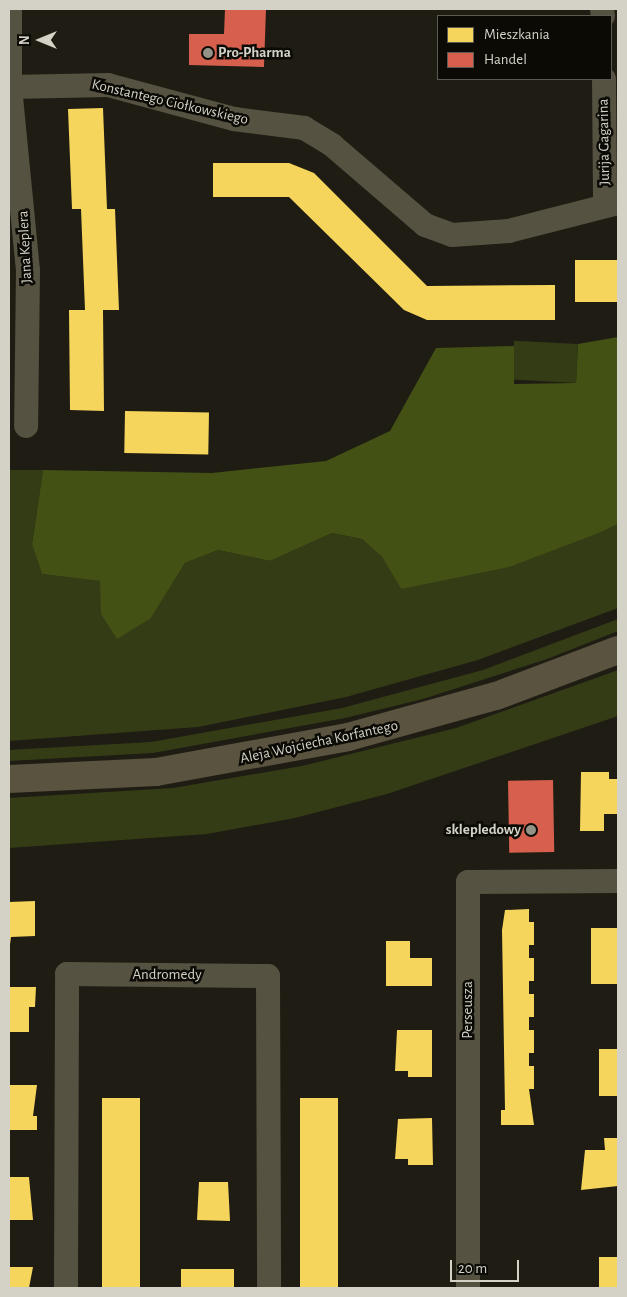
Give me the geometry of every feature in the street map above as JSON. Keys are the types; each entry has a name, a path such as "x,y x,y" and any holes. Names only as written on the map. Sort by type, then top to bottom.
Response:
{"main road":[{"name":"Aleja Wojciecha Korfantego","path":"9,779 156,772 348,737 457,708 618,650"}],"street":[{"name":"Jana Keplera","path":"10,9 10,87 28,270 26,426"},
{"name":"Jurija Gagarina","path":"604,80 612,204"},
{"name":"Konstantego Ciołkowskiego","path":"10,87 108,85 234,119 304,128 332,145 425,225 452,235 509,231 612,204"},
{"name":"Perseusza","path":"468,1288 468,882 618,881"},
{"name":"Andromedy","path":"66,1288 67,974 77,974 268,976 269,1288"}],"green space":[{"path":"618,337 618,524 596,534 509,567 401,589 382,557 362,539 332,533 270,561 218,550 185,563 151,618 117,639 101,614 100,581 42,574 32,544 43,470 212,473 326,461 390,431 436,348 514,346 514,384 576,383 578,344"},
{"path":"514,341 578,344 576,383 512,380"},
{"path":"9,470 43,470 32,543 42,574 101,581 101,614 151,618 185,563 218,550 270,561 332,533 362,539 382,557 401,589 618,524 618,608 478,660 346,697 198,727 9,741"},
{"path":"618,619 618,631 547,659 423,699 345,718 153,753 9,761 9,750 151,742 342,708 483,670"},
{"path":"618,670 618,716 387,794 295,818 207,834 9,848 9,798 173,788 302,766 456,728"}],"building: Mieszkania":[{"path":"103,108 107,209 115,209 119,310 103,310 104,411 70,410 69,310 85,310 81,209 72,209 68,109"},
{"path":"213,163 289,163 314,173 427,286 555,285 555,320 427,320 404,310 289,197 213,197"},
{"path":"575,260 618,260 618,302 575,302"},
{"path":"125,411 209,412 208,454 124,453"},
{"path":"581,772 609,772 609,779 618,779 618,814 604,814 604,831 580,831"},
{"path":"35,901 35,936 11,937 9,952 9,902"},
{"path":"529,909 529,922 534,922 534,945 529,945 529,958 534,958 534,981 529,981 529,994 534,994 534,1017 529,1017 529,1030 534,1030 534,1053 529,1053 529,1066 534,1066 534,1089 529,1089 534,1125 501,1125 501,1110 505,1110 502,930 505,910"},
{"path":"591,928 618,928 618,984 591,984"},
{"path":"386,941 410,941 410,958 432,958 432,986 386,986"},
{"path":"9,987 36,987 35,1007 29,1007 29,1032 9,1032"},
{"path":"397,1030 432,1030 432,1077 408,1077 408,1071 395,1071"},
{"path":"599,1049 618,1049 618,1096 599,1096"},
{"path":"9,1085 37,1085 33,1116 37,1116 37,1130 9,1130"},
{"path":"102,1098 140,1098 140,1288 102,1288"},
{"path":"300,1098 338,1098 338,1288 300,1288"},
{"path":"432,1118 433,1165 408,1165 408,1159 395,1159 398,1119"},
{"path":"604,1138 618,1138 618,1186 581,1190 585,1150 605,1150"},
{"path":"9,1177 29,1177 33,1220 9,1220"},
{"path":"199,1182 228,1182 230,1221 197,1220"},
{"path":"599,1257 618,1257 618,1288 599,1288"},
{"path":"9,1267 33,1267 29,1288 9,1288"},
{"path":"181,1269 234,1269 234,1288 181,1288"}],"building: Handel":[{"path":"225,9 266,9 264,67 189,65 189,34 224,34"},
{"name":"sklepledowy","path":"553,780 554,852 509,853 508,781"}],"place":[{"name":"Pro-Pharma","path":"208,53"},
{"name":"sklepledowy","path":"531,830"}]}
